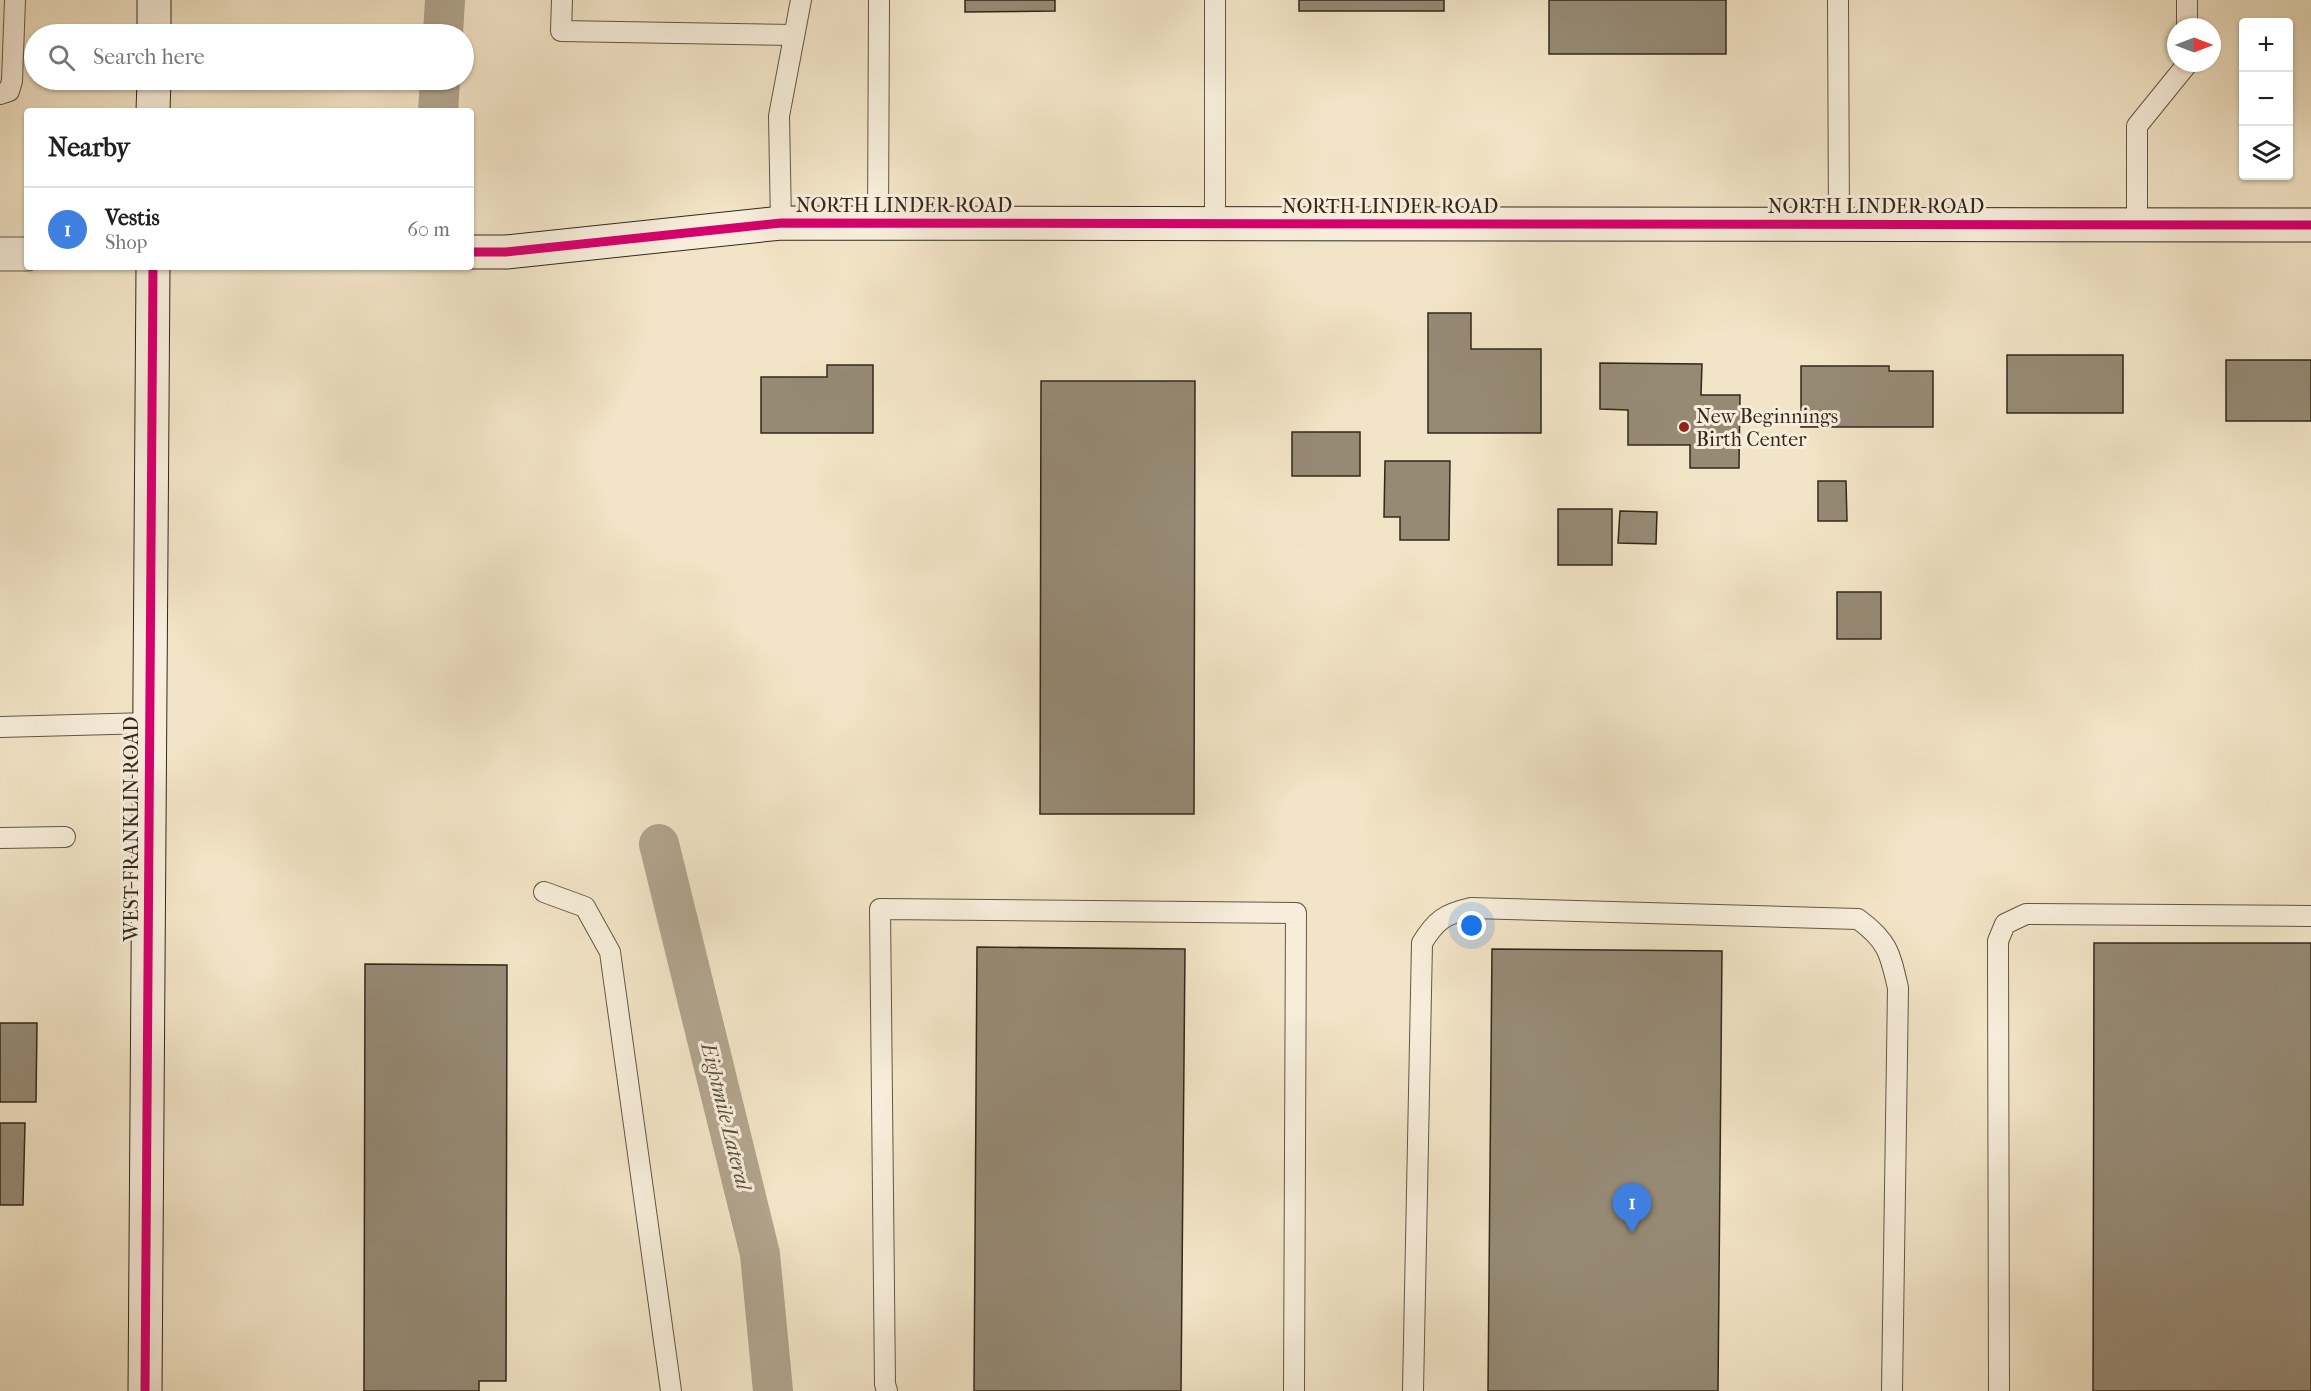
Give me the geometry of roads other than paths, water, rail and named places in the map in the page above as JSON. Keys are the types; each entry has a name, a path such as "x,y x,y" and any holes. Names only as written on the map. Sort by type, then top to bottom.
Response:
{"main road":[{"path":"154,0 154,24"},
{"path":"153,108 154,90"},
{"name":"NORTH LINDER ROAD","path":"474,252 506,252 781,223 2311,225"},
{"path":"0,254 24,254"},
{"name":"WEST FRANKLIN ROAD","path":"145,1391 153,270"}],"lane":[{"path":"0,94 9,91 14,72 15,0"},
{"path":"562,0 561,31 794,35"},
{"path":"781,223 779,116 801,0"},
{"path":"878,223 879,0"},
{"path":"1215,0 1215,223"},
{"path":"1838,0 1839,224"},
{"path":"2187,0 2187,18"},
{"path":"2137,225 2137,126 2181,72"},
{"path":"0,727 149,723"},
{"path":"0,838 65,837"},
{"path":"544,892 585,907 610,952 671,1391"},
{"path":"1413,1391 1422,943 1432,926 1441,919 1454,912 1471,908 1858,919 1884,941 1891,958 1898,988 1892,1391"},
{"path":"887,1391 885,1384 880,909 1296,913 1294,1391"},
{"path":"1999,1391 1998,941 2005,924 2026,914 2311,916"}],"waterway":[{"name":"Eightmile Lateral","path":"444,24 445,0"},
{"name":"Eightmile Lateral","path":"438,108 439,90"},
{"name":"Eightmile Lateral","path":"659,844 760,1254 773,1391"}],"place":[{"name":"New Beginnings Birth Center","path":"1684,427"},
{"name":"Vestis","path":"1632,1233"}]}
